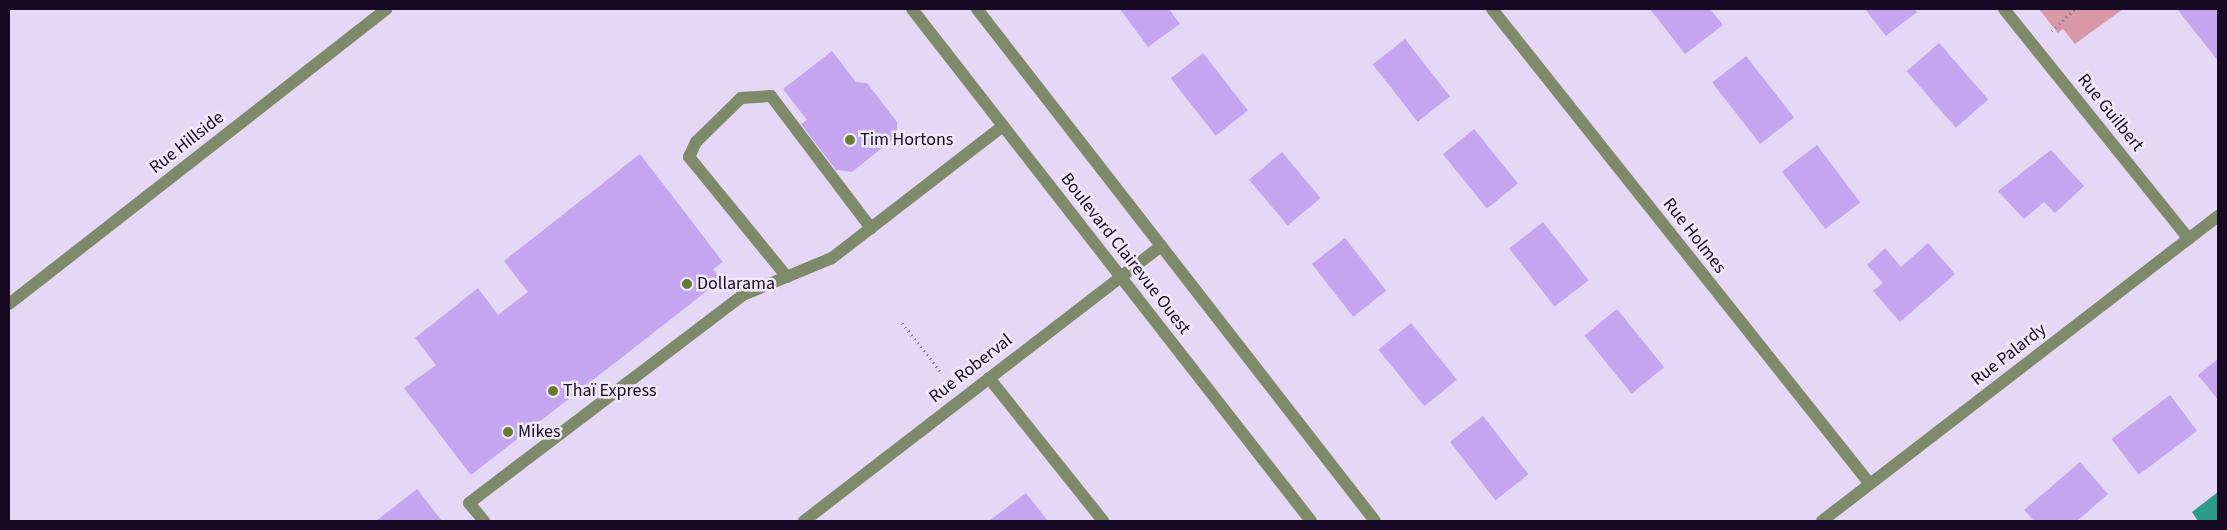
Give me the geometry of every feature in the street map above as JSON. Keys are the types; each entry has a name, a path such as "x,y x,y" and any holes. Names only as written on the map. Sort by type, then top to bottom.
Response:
{"street":[{"name":"Rue Hillside","path":"9,304 387,9"},
{"name":"Boulevard Clairevue Ouest","path":"912,9 1311,521"},
{"name":"Boulevard Clairevue Ouest","path":"977,9 1376,521"},
{"name":"Rue Holmes","path":"1492,9 1870,484"},
{"name":"Rue Guilbert","path":"2004,9 2190,238"},
{"path":"787,277 689,157 696,142 741,98 771,96 871,228"},
{"path":"484,521 469,503 743,295 832,258 1003,126"},
{"name":"Rue Palardy","path":"1822,521 2218,216"},
{"name":"Rue Roberval","path":"804,521 1161,246"},
{"path":"989,378 1103,521"}],"path":[{"path":"2034,46 2075,9"},
{"path":"902,323 940,371"}],"shaded area":[{"path":"2039,9 2123,9 2075,44 2063,29 2058,33"},
{"path":"2218,492 2218,521 2198,521 2192,512"}],"building":[{"path":"1120,9 1169,9 1180,24 1148,47"},
{"path":"1650,9 1710,9 1723,25 1685,54"},
{"path":"1865,9 1914,9 1917,12 1886,36"},
{"path":"2177,9 2218,9 2218,61"},
{"path":"1405,39 1450,97 1418,122 1373,64"},
{"path":"1939,43 1988,100 1956,128 1907,71"},
{"path":"832,51 856,82 867,83 897,122 897,136 852,172 836,170 801,124 807,120 783,89"},
{"path":"1203,53 1248,111 1216,136 1171,78"},
{"path":"1746,56 1794,117 1760,144 1712,82"},
{"path":"1474,129 1518,183 1487,209 1443,154"},
{"path":"1817,145 1860,203 1825,229 1782,171"},
{"path":"2051,150 2084,186 2055,213 2044,202 2024,219 1998,191"},
{"path":"1282,152 1321,198 1288,226 1249,180"},
{"path":"640,154 723,262 713,269 721,280 471,475 404,388 436,365 415,338 478,288 498,315 528,292 504,261"},
{"path":"1543,222 1589,280 1555,307 1509,248"},
{"path":"1345,238 1386,291 1353,317 1312,264"},
{"path":"1928,243 1955,274 1900,322 1873,291 1883,283 1867,265 1885,248 1901,267"},
{"path":"1617,309 1664,367 1632,394 1584,335"},
{"path":"1411,323 1457,380 1424,406 1378,349"},
{"path":"2218,359 2218,400 2198,375"},
{"path":"2170,395 2197,431 2139,475 2112,439"},
{"path":"1483,416 1529,474 1495,500 1450,442"},
{"path":"2080,462 2108,494 2077,521 2034,521 2024,510"},
{"path":"417,489 442,521 376,521"},
{"path":"1026,493 1048,521 989,521"}],"place":[{"name":"Tim Hortons","path":"850,140"},
{"name":"Dollarama","path":"687,284"},
{"name":"Thaï Express","path":"553,391"},
{"name":"Mikes","path":"508,432"}]}
